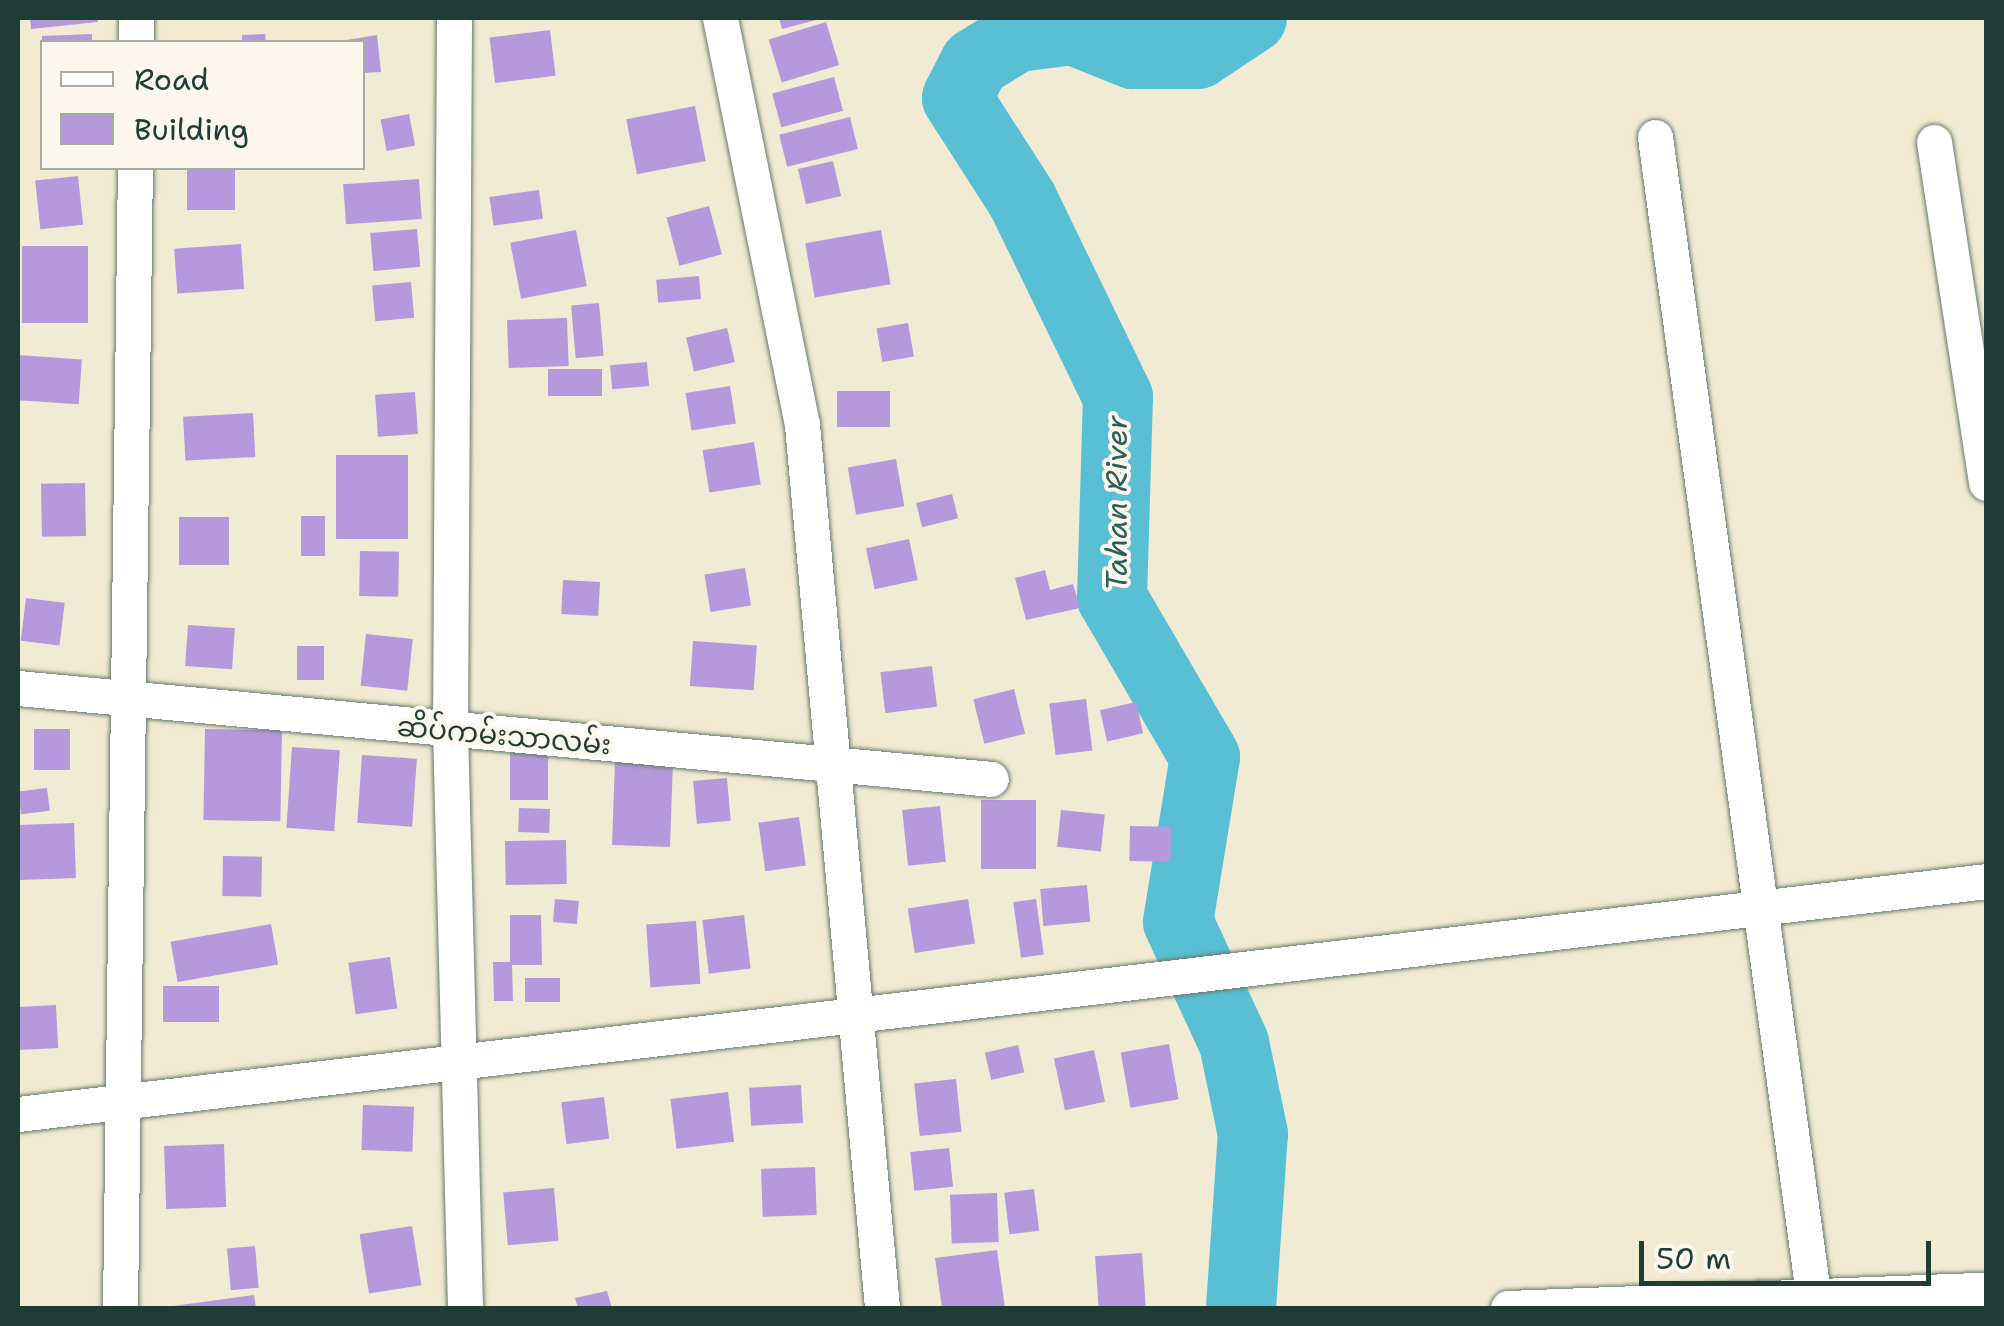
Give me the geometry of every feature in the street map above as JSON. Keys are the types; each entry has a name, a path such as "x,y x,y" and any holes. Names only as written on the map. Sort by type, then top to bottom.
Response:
{"street":[{"path":"454,18 450,730 465,1308"},
{"path":"720,18 802,426 837,765 882,1308"},
{"path":"1655,137 1756,914 1815,1304"},
{"path":"1934,142 1986,483"},
{"path":"120,1308 133,701 135,170"},
{"name":"ဆိပ်ကမ်းသာလမ်း","path":"18,688 991,779"},
{"path":"18,1114 1756,914 1986,881"},
{"path":"1508,1308 1815,1304 1986,1290"}],"building":[{"path":"30,18 97,18 98,22 31,29"},
{"path":"779,18 820,18 820,19 782,29"},
{"path":"826,22 839,65 782,83 769,40"},
{"path":"550,30 556,76 495,83 489,37"},
{"path":"92,34 92,40 42,40 42,36"},
{"path":"265,34 266,40 242,40 242,35"},
{"path":"377,35 381,72 365,73 365,40 347,40"},
{"path":"834,77 843,111 781,127 772,94"},
{"path":"695,106 706,161 637,174 626,119"},
{"path":"409,114 415,145 387,151 381,120"},
{"path":"850,117 858,149 787,167 779,135"},
{"path":"833,161 841,196 806,204 798,169"},
{"path":"187,170 235,170 235,210 187,210"},
{"path":"78,176 83,225 40,229 35,180"},
{"path":"419,179 422,219 346,224 343,184"},
{"path":"539,190 543,219 494,226 489,197"},
{"path":"709,206 722,254 679,266 666,217"},
{"path":"417,229 420,267 373,271 370,233"},
{"path":"576,230 587,286 521,299 510,243"},
{"path":"881,230 891,284 815,298 805,243"},
{"path":"241,244 244,289 177,294 174,249"},
{"path":"22,246 88,246 88,323 22,323"},
{"path":"699,276 701,299 658,303 656,280"},
{"path":"411,282 414,318 375,321 372,285"},
{"path":"599,303 604,356 576,358 571,305"},
{"path":"567,318 569,366 509,368 507,320"},
{"path":"908,323 914,356 882,362 876,329"},
{"path":"727,328 735,362 694,372 686,337"},
{"path":"18,355 82,359 79,404 18,400"},
{"path":"647,362 649,386 612,389 610,365"},
{"path":"548,369 602,369 602,396 548,396"},
{"path":"730,386 736,424 691,431 686,393"},
{"path":"837,391 890,391 890,427 837,427"},
{"path":"415,392 418,434 378,437 375,395"},
{"path":"253,413 255,457 185,461 183,417"},
{"path":"754,442 761,484 709,493 703,450"},
{"path":"336,455 408,455 408,539 336,539"},
{"path":"896,459 904,506 856,515 848,468"},
{"path":"85,483 86,536 42,537 41,484"},
{"path":"952,494 958,518 922,527 916,503"},
{"path":"301,516 325,516 325,556 301,556"},
{"path":"179,517 229,517 229,565 179,565"},
{"path":"909,539 918,580 875,589 866,548"},
{"path":"360,551 399,552 398,597 359,596"},
{"path":"745,568 751,606 710,612 705,574"},
{"path":"1045,570 1050,590 1073,584 1080,608 1026,620 1015,578"},
{"path":"563,580 600,582 598,616 561,614"},
{"path":"26,598 65,603 59,645 21,641"},
{"path":"188,625 235,628 232,669 185,666"},
{"path":"366,634 413,639 407,691 361,686"},
{"path":"693,641 757,645 754,690 690,686"},
{"path":"297,646 324,646 324,680 297,680"},
{"path":"932,666 937,707 885,713 880,672"},
{"path":"1014,689 1025,734 984,744 973,699"},
{"path":"1086,699 1092,751 1056,755 1049,704"},
{"path":"1136,702 1143,733 1107,742 1100,710"},
{"path":"34,729 70,729 70,770 34,770"},
{"path":"205,729 282,730 280,821 203,820"},
{"path":"292,747 340,750 334,831 286,828"},
{"path":"510,753 548,753 548,800 510,800"},
{"path":"362,755 417,759 412,827 357,823"},
{"path":"615,760 673,762 670,847 612,845"},
{"path":"727,778 731,821 697,824 693,781"},
{"path":"47,788 50,811 21,814 18,792"},
{"path":"981,800 1036,800 1036,869 981,869"},
{"path":"940,806 946,862 908,866 902,810"},
{"path":"519,808 550,809 549,833 518,832"},
{"path":"1061,810 1105,815 1101,851 1057,847"},
{"path":"799,817 806,866 765,871 758,823"},
{"path":"74,823 76,878 20,880 18,825"},
{"path":"1130,826 1171,827 1170,862 1129,861"},
{"path":"566,840 567,884 506,885 505,841"},
{"path":"223,856 262,857 261,897 222,896"},
{"path":"1087,885 1090,922 1043,926 1040,889"},
{"path":"555,899 579,901 577,924 553,922"},
{"path":"968,899 975,943 915,953 908,909"},
{"path":"1036,899 1044,954 1021,958 1013,902"},
{"path":"510,915 541,915 542,965 512,965 513,1001 494,1001 493,962 510,962"},
{"path":"744,915 751,969 709,974 702,920"},
{"path":"696,921 700,984 651,987 646,924"},
{"path":"271,924 278,964 178,982 171,942"},
{"path":"390,957 397,1008 356,1014 348,963"},
{"path":"525,978 560,978 560,1002 525,1002"},
{"path":"163,986 219,986 219,1022 163,1022"},
{"path":"56,1005 58,1048 20,1050 18,1007"},
{"path":"1169,1044 1179,1099 1130,1108 1121,1053"},
{"path":"1018,1045 1024,1072 991,1080 985,1053"},
{"path":"1094,1050 1105,1102 1065,1110 1054,1059"},
{"path":"956,1079 962,1132 920,1136 914,1083"},
{"path":"801,1085 803,1123 751,1126 749,1088"},
{"path":"728,1092 734,1142 677,1149 670,1099"},
{"path":"604,1097 609,1139 566,1144 561,1102"},
{"path":"363,1105 414,1107 412,1152 361,1150"},
{"path":"224,1144 226,1207 166,1209 164,1146"},
{"path":"949,1148 953,1187 914,1191 910,1152"},
{"path":"815,1167 817,1215 763,1217 761,1169"},
{"path":"554,1188 559,1241 508,1245 503,1192"},
{"path":"1034,1189 1039,1231 1009,1234 1004,1193"},
{"path":"997,1193 999,1242 952,1244 950,1195"},
{"path":"412,1226 421,1285 369,1294 360,1234"},
{"path":"255,1246 259,1288 231,1290 227,1248"},
{"path":"997,1250 1005,1308 942,1308 935,1258"},
{"path":"1142,1253 1146,1308 1099,1308 1095,1256"},
{"path":"607,1291 612,1308 578,1308 575,1298"},
{"path":"254,1295 256,1308 173,1308 173,1306"}],"waterway":[{"name":"Tahan River","path":"1241,1308 1253,1134 1234,1043 1178,922 1205,757 1112,598 1118,397 1023,201 957,98 975,63 1017,37 1073,30 1133,54 1198,54 1252,18"}]}
